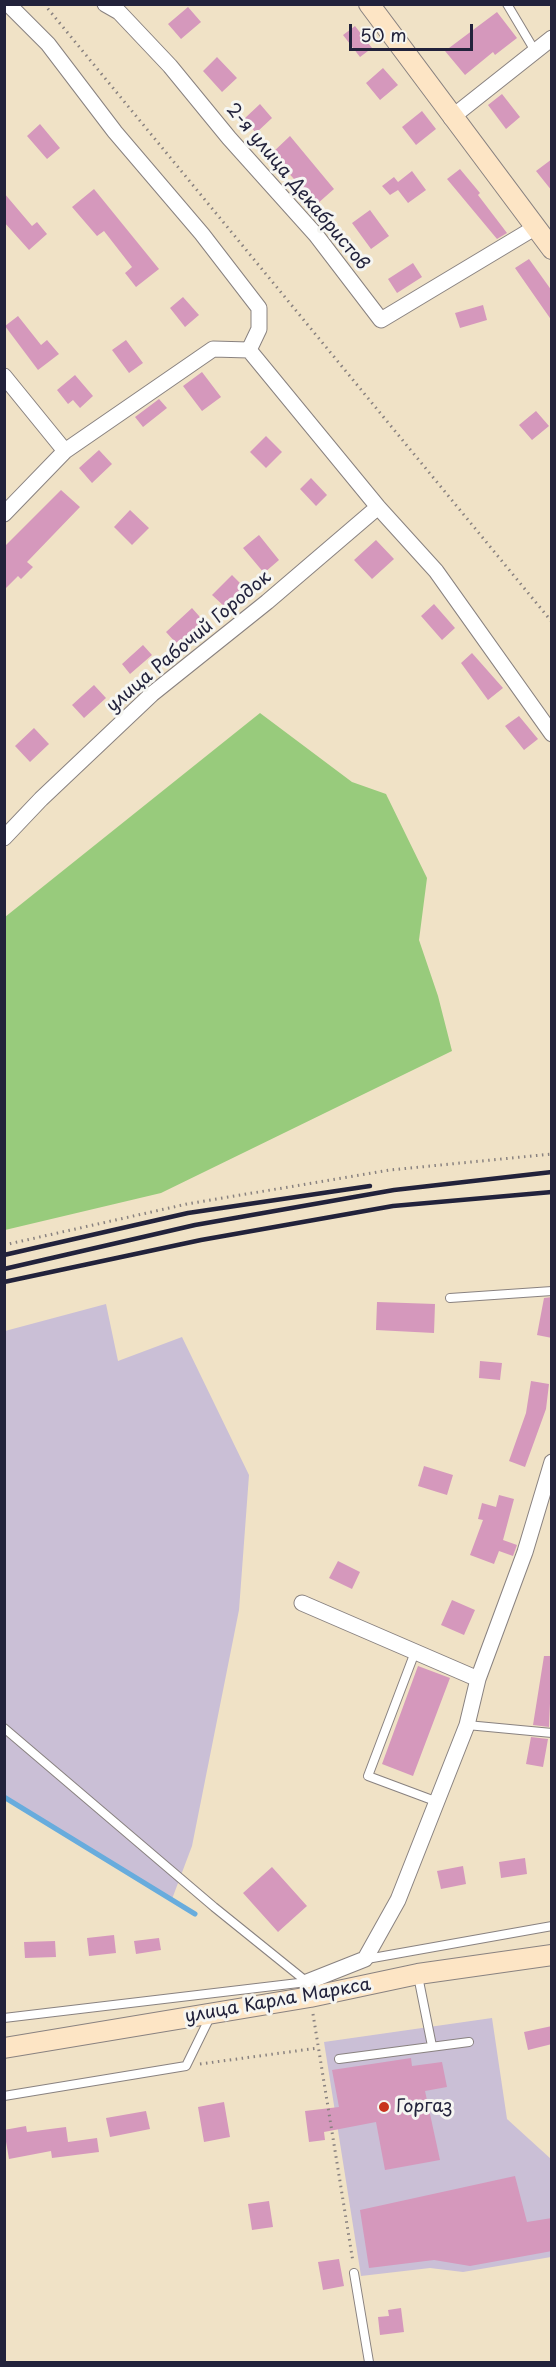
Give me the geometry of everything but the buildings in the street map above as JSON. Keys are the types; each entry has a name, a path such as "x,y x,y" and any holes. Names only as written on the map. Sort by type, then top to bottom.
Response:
{"main road":[{"path":"369,4 451,118 552,249"},
{"name":"улица Карла Маркса","path":"4,2048 211,2014 308,1990 552,1955"}],"street":[{"path":"8,4 48,44 115,132 202,234 259,308 260,329 249,350"},
{"name":"2-я улица Декабристов","path":"105,4 119,12 170,66 229,138 316,235 381,320 536,227"},
{"path":"451,118 552,38"},
{"path":"4,514 65,452 213,349 249,350 378,507 436,571 552,734"},
{"path":"4,376 65,452"},
{"name":"улица Рабочий Городок","path":"4,838 41,799 152,694 267,602 378,507"},
{"path":"308,1990 365,1959 398,1900 435,1801 467,1725 478,1679 525,1552 552,1462"},
{"path":"302,1603 478,1679"}],"lane":[{"path":"507,4 536,51"},
{"path":"450,1298 552,1291"},
{"path":"415,1652 368,1776 435,1801"},
{"path":"467,1725 552,1733"},
{"path":"4,1728 308,1990"},
{"path":"365,1959 552,1926"},
{"path":"418,1974 432,2046"},
{"path":"4,2018 308,1990"},
{"path":"4,2096 186,2066 211,2014"},
{"path":"339,2059 469,2042"},
{"path":"354,2273 369,2362"}],"path":[{"path":"44,4 552,622"},
{"path":"4,1245 187,1204 390,1170 552,1154"},
{"path":"308,1990 354,2273"},
{"path":"186,2066 319,2048"}],"shaded area":[{"path":"106,1304 118,1361 182,1337 249,1475 239,1610 192,1846 172,1899 5,1800 5,1331"},
{"path":"492,2018 507,2119 551,2159 551,2257 463,2272 430,2268 361,2276 324,2042"}],"green space":[{"path":"260,713 352,782 386,794 427,878 419,940 438,996 452,1051 161,1193 5,1230 5,917"}],"waterway":[{"path":"4,1797 195,1914"}],"railway":[{"path":"4,1269 195,1225 394,1190 552,1172"},
{"path":"4,1255 188,1213 370,1186"},
{"path":"4,1282 201,1240 393,1206 552,1192"}],"place":[{"name":"Горгаз","path":"384,2107"}]}
